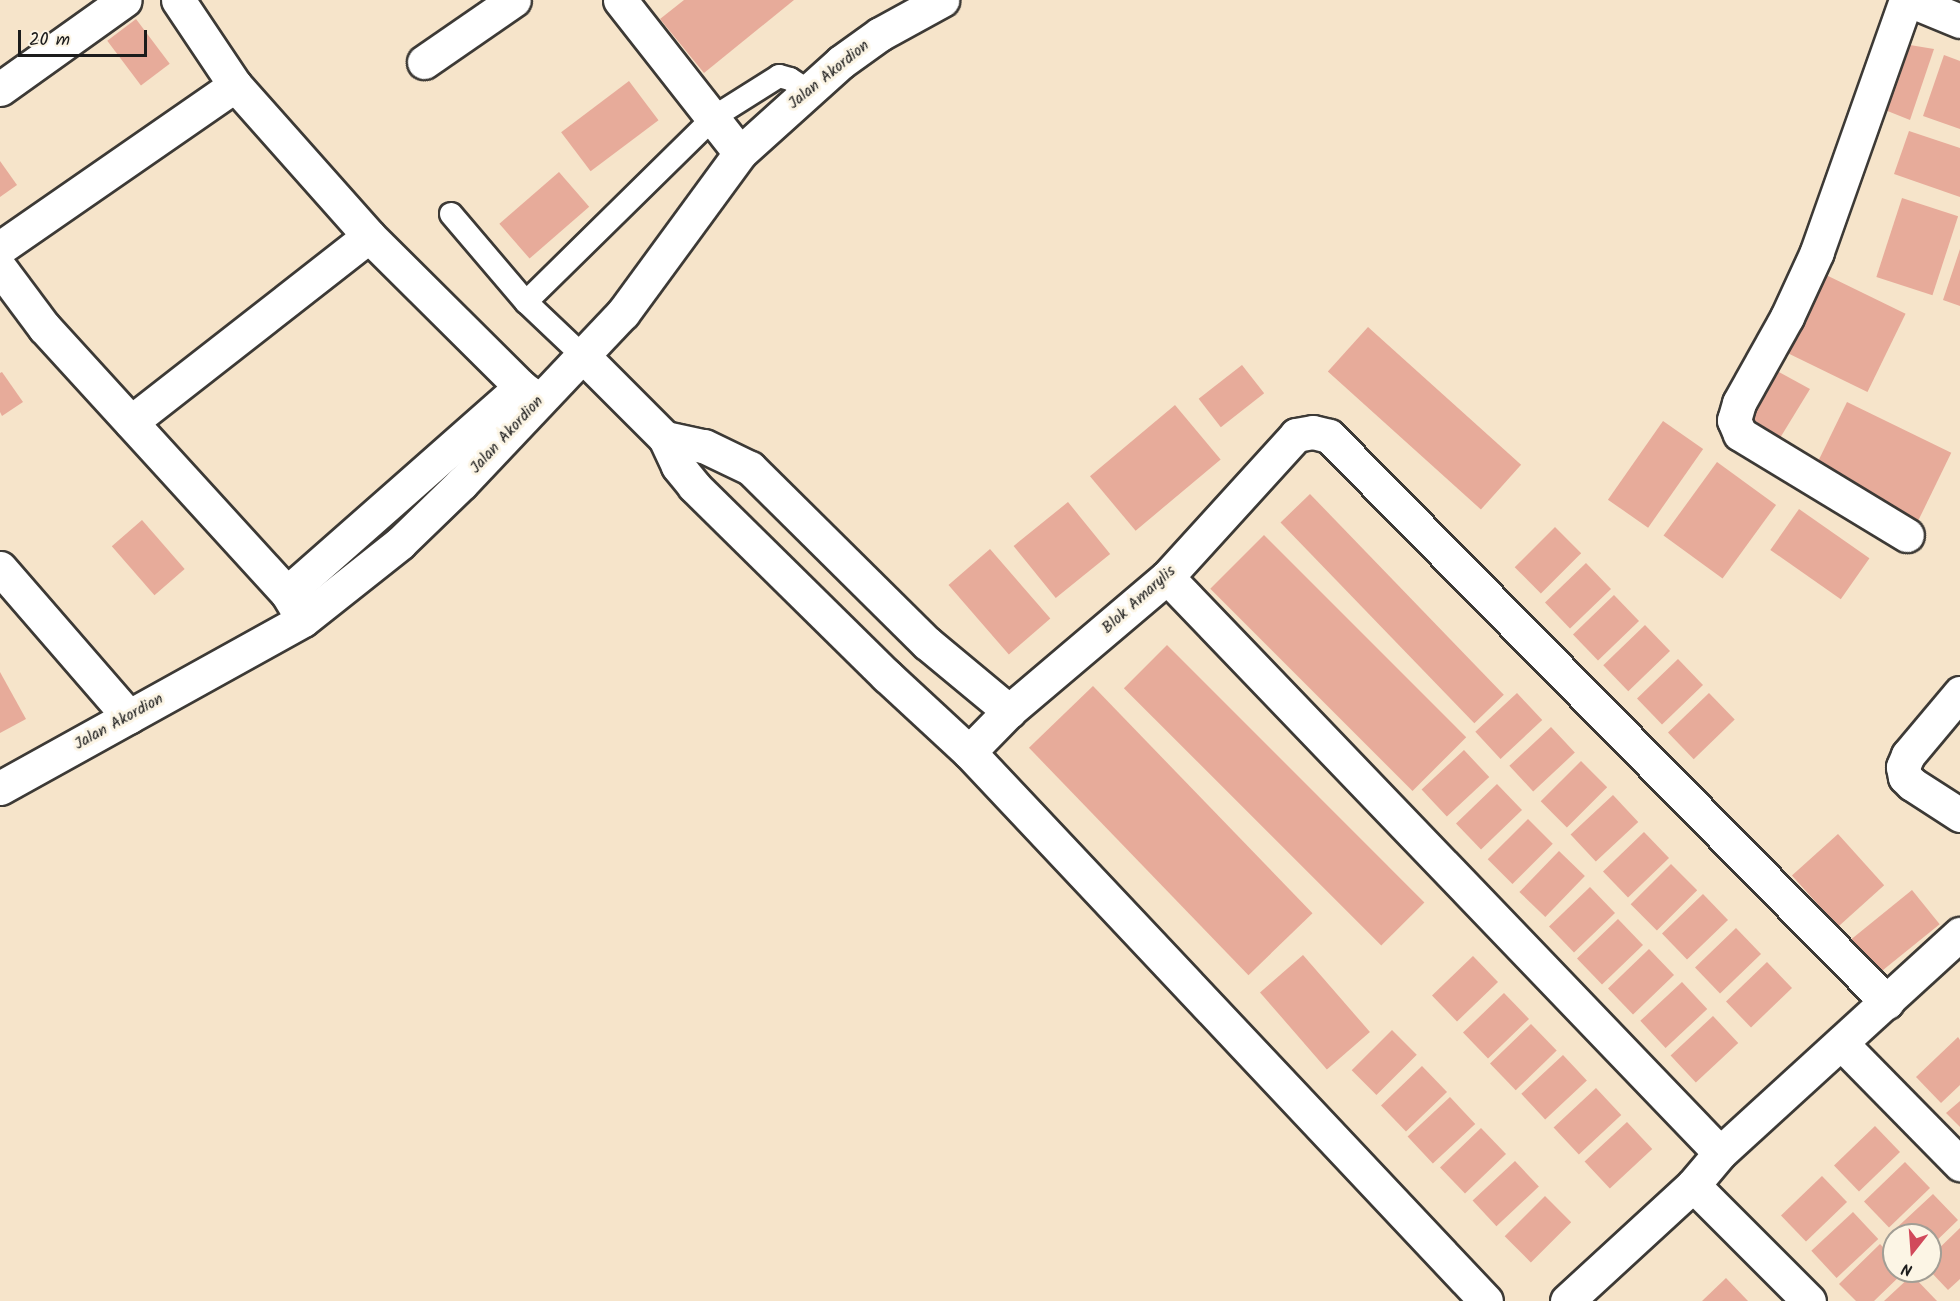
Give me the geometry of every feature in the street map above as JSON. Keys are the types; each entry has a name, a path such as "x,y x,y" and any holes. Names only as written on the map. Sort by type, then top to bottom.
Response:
{"street":[{"path":"0,89 125,0"},
{"path":"178,0 235,85 369,236 530,393"},
{"path":"424,62 514,0"},
{"path":"620,0 740,153"},
{"name":"Jalan Akordion","path":"0,788 129,717 295,606 400,543 462,483 530,393 584,357 623,313 740,153 807,90 841,62 880,34 942,0"},
{"path":"1906,535 1740,434 1734,420 1739,403 1787,317 1817,252 1908,0 1960,21"},
{"path":"0,248 235,85"},
{"path":"131,422 369,236"},
{"path":"0,268 44,327 295,606"},
{"path":"584,357 665,438 678,466 694,486 887,676 969,752 1486,1301"},
{"name":"Blok Amarylis","path":"969,752 1009,711 1167,577 1296,435 1313,432 1329,436 1887,1002"},
{"path":"665,438 704,446 750,468 927,642 1009,711"},
{"path":"0,567 129,717"},
{"path":"1167,577 1720,1153"},
{"path":"887,676 927,642"},
{"path":"1960,693 1908,755 1903,766 1905,777 1912,784 1960,815"},
{"path":"1567,1301 1694,1185 1720,1153 1887,1002 1955,935 1960,934"},
{"path":"1841,1043 1960,1164"},
{"path":"1694,1185 1809,1301"}],"lane":[{"path":"526,302 714,117 779,76 790,79 807,90"},
{"path":"451,214 526,302 584,357"}],"building":[{"path":"684,0 794,0 704,73 660,19"},
{"path":"136,19 170,64 141,85 107,41"},
{"path":"1898,43 1934,49 1910,120 1880,108"},
{"path":"1944,55 1960,61 1960,129 1923,116"},
{"path":"629,81 658,120 591,171 561,132"},
{"path":"1909,131 1960,148 1960,197 1894,174"},
{"path":"0,161 17,185 0,197"},
{"path":"559,172 589,207 530,259 499,224"},
{"path":"1902,198 1958,216 1932,295 1876,277"},
{"path":"1960,249 1960,306 1943,300"},
{"path":"1822,273 1906,314 1867,392 1784,351"},
{"path":"1368,327 1521,465 1481,509 1328,372"},
{"path":"1242,365 1264,393 1221,427 1199,399"},
{"path":"1766,365 1810,389 1780,438 1741,411"},
{"path":"2,372 23,402 2,416 0,412 0,373"},
{"path":"1847,402 1951,453 1916,525 1812,474"},
{"path":"1175,405 1221,459 1136,531 1090,476"},
{"path":"1663,421 1703,449 1648,528 1608,500"},
{"path":"1717,462 1776,505 1723,579 1664,536"},
{"path":"1310,494 1504,695 1474,723 1281,522"},
{"path":"1068,502 1110,554 1056,598 1014,546"},
{"path":"1799,509 1869,558 1841,599 1770,550"},
{"path":"142,520 185,569 154,595 112,546"},
{"path":"1555,527 1581,553 1541,593 1515,567"},
{"path":"1264,535 1466,737 1412,791 1210,589"},
{"path":"990,549 1050,618 1009,655 948,585"},
{"path":"1586,563 1611,589 1570,628 1545,603"},
{"path":"1614,595 1639,621 1598,660 1573,635"},
{"path":"1645,625 1670,651 1628,691 1603,665"},
{"path":"1167,645 1424,902 1381,946 1124,688"},
{"path":"1678,659 1703,685 1662,724 1637,699"},
{"path":"0,672 26,719 0,733"},
{"path":"1093,686 1313,913 1248,975 1029,748"},
{"path":"1517,693 1542,720 1501,759 1475,732"},
{"path":"1709,693 1735,720 1694,759 1668,733"},
{"path":"1551,727 1575,753 1533,791 1509,766"},
{"path":"1464,750 1489,777 1447,817 1422,790"},
{"path":"1581,761 1607,787 1567,827 1541,801"},
{"path":"1497,784 1522,810 1481,849 1456,824"},
{"path":"1613,795 1638,822 1596,862 1571,835"},
{"path":"1528,819 1553,844 1512,884 1488,859"},
{"path":"1644,832 1669,858 1628,897 1603,872"},
{"path":"1838,834 1884,885 1838,927 1792,875"},
{"path":"1559,851 1585,876 1545,917 1519,892"},
{"path":"1671,864 1697,890 1657,930 1631,904"},
{"path":"1590,887 1615,913 1574,952 1549,927"},
{"path":"1912,890 1940,924 1868,982 1841,948"},
{"path":"1703,894 1728,920 1687,959 1662,934"},
{"path":"1618,919 1643,945 1602,984 1577,959"},
{"path":"1736,928 1761,954 1720,993 1695,968"},
{"path":"1649,949 1674,975 1633,1014 1608,989"},
{"path":"1303,955 1370,1032 1327,1069 1260,992"},
{"path":"1473,956 1498,982 1457,1021 1432,996"},
{"path":"1767,962 1792,988 1751,1027 1726,1002"},
{"path":"1682,982 1707,1009 1666,1048 1640,1021"},
{"path":"1504,993 1529,1019 1488,1058 1463,1033"},
{"path":"1713,1016 1738,1043 1696,1083 1671,1056"},
{"path":"1531,1024 1557,1051 1516,1090 1490,1064"},
{"path":"1392,1030 1417,1055 1376,1095 1352,1070"},
{"path":"1958,1037 1960,1040 1960,1085 1941,1103 1916,1077"},
{"path":"1563,1055 1587,1081 1545,1119 1521,1094"},
{"path":"1422,1066 1447,1092 1406,1131 1381,1106"},
{"path":"1596,1088 1621,1115 1579,1155 1554,1128"},
{"path":"1450,1097 1475,1124 1433,1164 1408,1137"},
{"path":"1960,1101 1960,1127 1946,1113"},
{"path":"1627,1122 1652,1149 1610,1189 1585,1162"},
{"path":"1875,1126 1900,1152 1859,1191 1834,1166"},
{"path":"1481,1128 1506,1154 1465,1193 1440,1168"},
{"path":"1515,1161 1539,1187 1496,1226 1473,1201"},
{"path":"1905,1162 1930,1188 1894,1223 1885,1223 1864,1202"},
{"path":"1822,1176 1847,1202 1806,1241 1781,1216"},
{"path":"1933,1194 1958,1220 1942,1235 1942,1223 1902,1223"},
{"path":"1545,1196 1571,1222 1531,1262 1505,1236"},
{"path":"1853,1212 1878,1239 1837,1278 1811,1251"},
{"path":"1960,1228 1960,1279 1948,1290 1941,1283 1942,1245"},
{"path":"1880,1244 1882,1246 1882,1283 1893,1283 1874,1301 1856,1301 1839,1284"},
{"path":"1726,1278 1748,1301 1702,1301"},
{"path":"1903,1283 1920,1283 1937,1301 1884,1301"}]}
